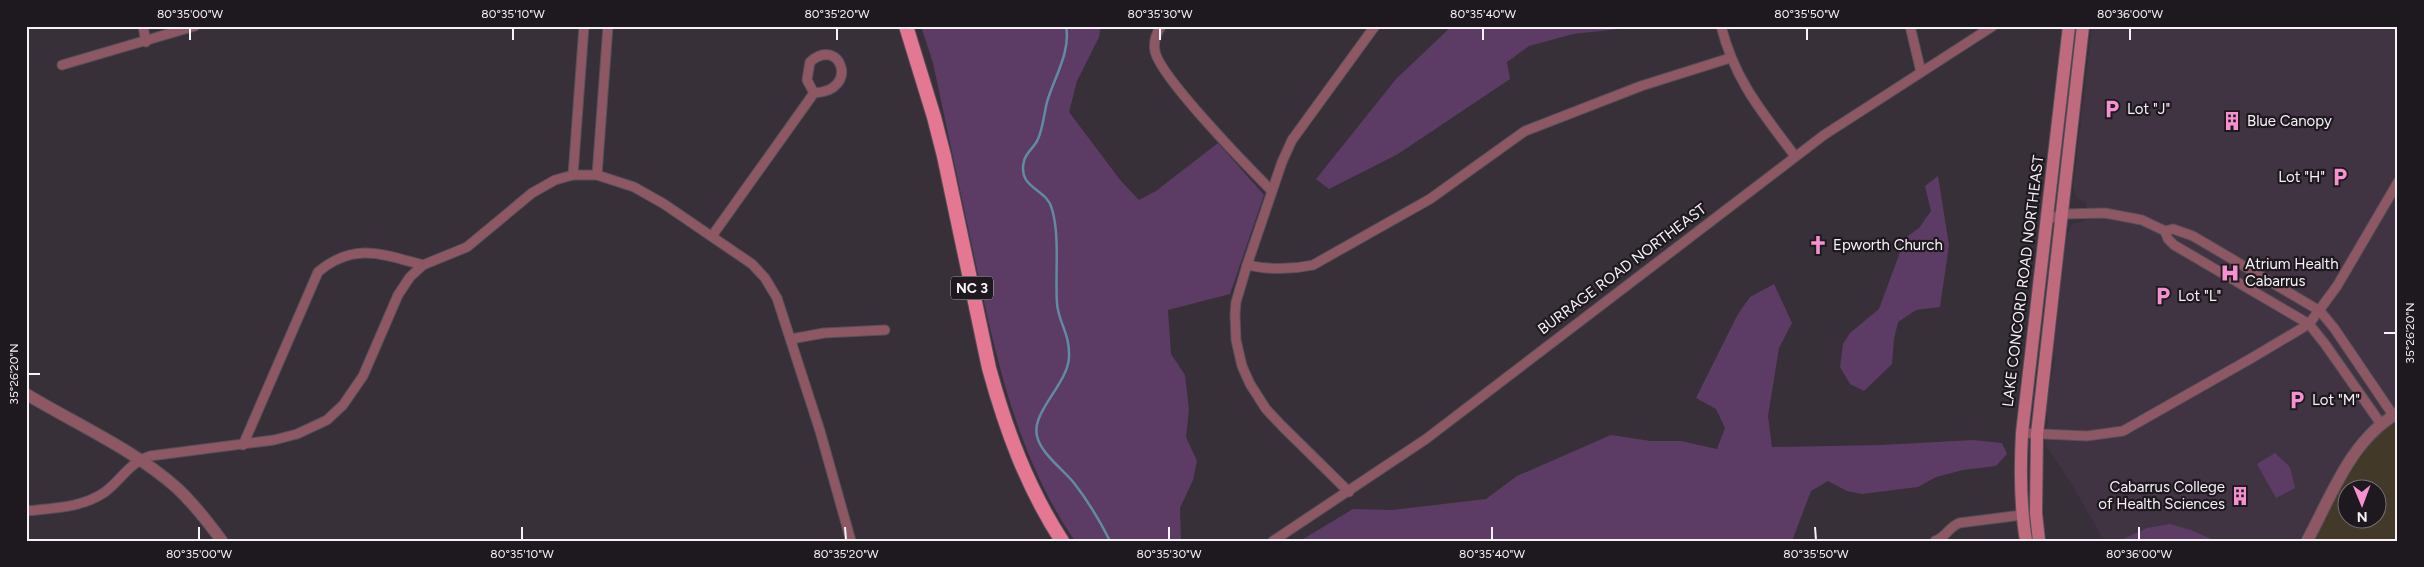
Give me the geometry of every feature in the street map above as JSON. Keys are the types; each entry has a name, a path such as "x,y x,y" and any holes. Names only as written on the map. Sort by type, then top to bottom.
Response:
{"main road":[{"name":"NC 3","path":"906,26 937,127 989,368 1000,409 1024,473 1043,511 1062,541"},
{"name":"LAKE CONCORD ROAD NORTHEAST","path":"2026,541 2022,515 2020,476 2022,433 2069,26"},
{"name":"LAKE CONCORD ROAD NORTHEAST","path":"2039,541 2036,513 2037,434 2084,26"}],"street":[{"path":"143,26 146,42"},
{"path":"62,65 146,42 195,26"},
{"path":"573,175 584,26"},
{"path":"597,176 608,26"},
{"path":"1161,26 1154,43 1155,52 1167,75 1272,191"},
{"path":"1348,492 1266,409 1242,366 1236,340 1235,314 1236,302 1247,265 1272,191 1292,140 1375,26"},
{"path":"1721,26 1730,58 1750,95 1795,156"},
{"path":"1910,26 1921,72"},
{"name":"BURRAGE ROAD NORTHEAST","path":"1272,541 1434,433 1824,135 1993,26"},
{"path":"712,236 814,93 823,92 838,84 843,74 842,66 830,54 818,55 810,62 807,80 814,93"},
{"path":"1247,265 1273,269 1294,269 1313,265 1430,199 1525,131 1641,86 1730,58"},
{"path":"26,511 70,506 91,500 105,492 139,460 188,451 243,445 296,434 327,420 343,406 364,376 398,295 410,277 423,265 467,247 543,185 573,175 597,176 634,187 664,204 752,264 764,278 777,298 791,339 820,431 850,541"},
{"path":"2022,433 2094,436 2123,431 2308,324 2320,311 2398,182"},
{"path":"2046,220 2063,214 2105,213 2142,220 2165,231 2173,229 2193,236 2320,311 2334,328 2396,414 2381,424 2358,447 2307,541"},
{"path":"2165,231 2168,239 2174,245 2308,324 2325,344 2381,424"},
{"path":"243,445 318,272 338,258 353,253 394,257 423,265"},
{"path":"791,339 824,332 885,330"},
{"path":"26,394 139,460 177,488 199,511 222,541"},
{"path":"1935,541 1944,537 1950,527 1959,524 2022,515"}],"shaded area":[{"path":"921,26 1101,26 1099,37 1077,81 1069,112 1121,181 1139,200 1156,191 1218,143 1264,195 1230,294 1168,310 1171,354 1185,375 1189,409 1186,437 1197,461 1193,480 1180,508 1181,541 1075,541 1055,509 1023,441 1001,370 983,297 933,63"},
{"path":"1452,26 1645,26 1573,34 1529,46 1507,62 1510,79 1398,154 1329,189 1316,179 1396,79"},
{"name":"Atrium Health Cabarrus","path":"2092,26 2398,26 2398,407 2363,431 2353,443 2301,541 2216,541 2191,530 2147,528 2122,540 2109,541 2102,537 2073,486 2045,444 2048,421 2046,411 2055,357 2053,353 2067,235 2072,224 2085,221 2086,202 2077,198 2073,187"},
{"path":"1938,176 1949,245 1940,307 1916,310 1898,322 1894,339 1892,364 1864,391 1850,384 1840,367 1843,344 1850,333 1879,309 1899,255 1901,241 1919,228 1931,211 1925,186"},
{"path":"1774,284 1792,323 1779,348 1768,416 1772,447 1882,445 1973,440 2002,443 2007,454 1996,466 1963,470 1936,477 1918,487 1862,494 1847,491 1828,481 1811,491 1792,541 1300,541 1353,509 1392,510 1486,499 1517,476 1611,435 1651,441 1681,441 1717,449 1725,428 1716,409 1696,398 1738,314 1750,297"},
{"path":"2398,419 2398,541 2312,541 2336,495 2336,530 2386,530 2386,480 2344,480 2367,442"},
{"path":"2275,453 2290,467 2295,488 2276,498 2257,464"},
{"path":"2170,524 2191,530 2216,541 2119,541 2147,528"}],"waterway":[{"path":"1066,26 1067,36 1064,55 1047,102 1040,135 1025,158 1023,170 1028,183 1045,197 1052,209 1057,243 1057,303 1069,349 1067,367 1063,377 1039,417 1037,436 1043,449 1084,497 1110,541"}],"place":[{"name":"Lot \"J\"","path":"2112,109"},
{"name":"Blue Canopy","path":"2232,121"},
{"name":"Lot \"H\"","path":"2340,177"},
{"name":"Epworth Church","path":"1818,245"},
{"name":"Atrium Health Cabarrus","path":"2230,273"},
{"name":"Lot \"L\"","path":"2163,296"},
{"name":"Lot \"M\"","path":"2297,400"},
{"name":"Cabarrus College of Health Sciences","path":"2240,496"}]}
